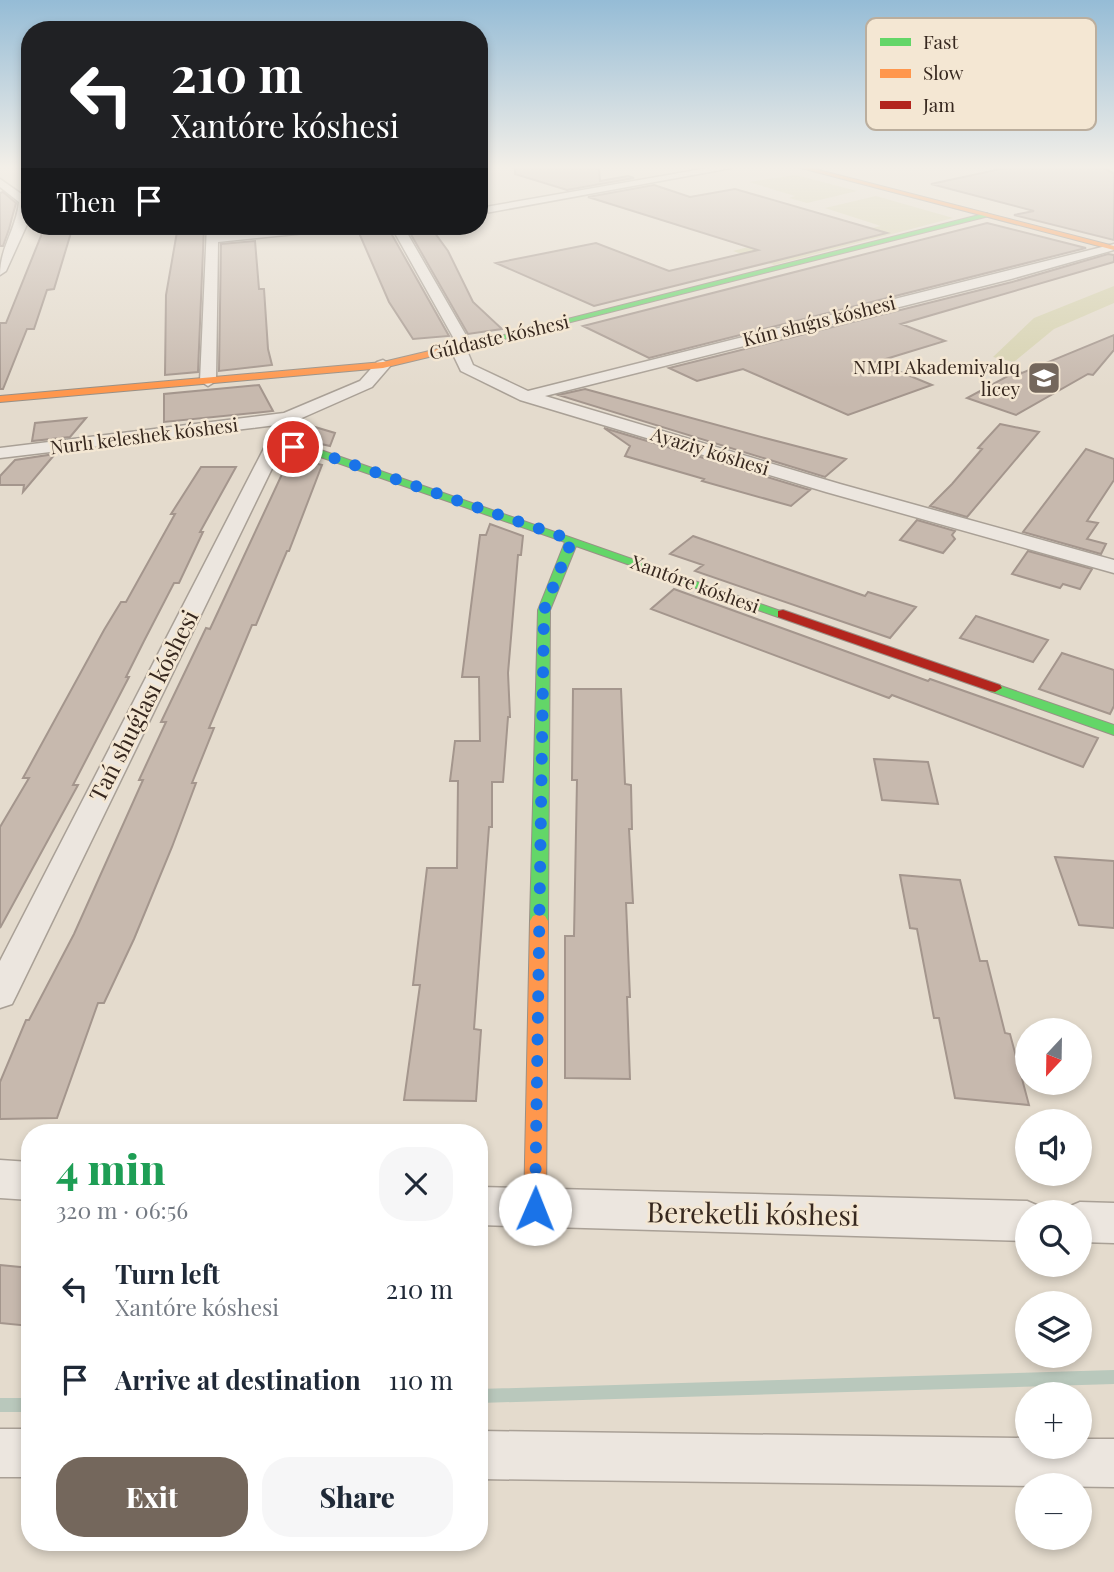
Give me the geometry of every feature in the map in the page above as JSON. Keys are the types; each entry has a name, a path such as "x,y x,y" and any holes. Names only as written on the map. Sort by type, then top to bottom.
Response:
{"street":[{"path":"0,271 16,241"},
{"path":"208,381 213,241"},
{"name":"Ayaziy kóshesi","path":"406,241 460,337 457,346 467,368 526,396 833,488 1114,567"},
{"name":"Gúldaste kóshesi","path":"0,399 383,365 551,326 883,241"},
{"path":"1087,241 1112,248"},
{"name":"Kún shıǵıs kóshesi","path":"526,396 1112,248"},
{"name":"Nurlı keleshek kóshesi","path":"0,453 288,418 366,384 383,365"},
{"name":"Tań shuǵlası kóshesi","path":"0,994 288,418"},
{"name":"Xantóre kóshesi","path":"275,444 311,450 1114,730"},
{"path":"535,1209 544,610 572,540"},
{"path":"0,1179 21,1180"},
{"name":"Bereketli kóshesi","path":"488,1206 1015,1221"},
{"path":"1092,1222 1114,1223"},
{"path":"0,1453 21,1453"},
{"path":"488,1455 1114,1463"}],"shaded area":[{"path":"769,241 864,241 774,265 733,251"},
{"path":"1114,286 1114,303 1054,329 1014,362 993,357 1034,318"}],"building":[{"path":"39,241 68,241 54,289 47,290 34,329 27,329 3,389 0,389 0,323 6,323"},
{"path":"175,241 203,241 198,372 165,375 166,295"},
{"path":"255,241 259,289 264,289 268,349 272,365 219,371 221,244"},
{"path":"363,241 396,241 449,336 413,339 389,302"},
{"path":"415,241 441,241 473,302 502,329 468,334"},
{"path":"730,241 853,241 594,306 496,263 596,243 669,271 758,250"},
{"path":"915,241 1060,241 1086,248 649,358 583,326"},
{"path":"1108,254 1114,255 1114,262 901,324 945,341 876,362 932,385 848,415 743,369 697,381 669,368 1012,282"},
{"path":"1114,335 1114,350 1093,375 1088,374 1016,415 967,398 1017,371 1022,373"},
{"path":"259,385 273,411 164,422 164,394"},
{"path":"585,389 846,459 825,477 558,395"},
{"path":"86,418 70,437 32,441 35,423"},
{"path":"305,424 335,433 330,446 299,439"},
{"path":"1000,424 1039,432 967,517 930,506 982,449 978,448"},
{"path":"604,428 810,490 791,506 702,481 704,479 625,456 630,446"},
{"path":"1086,449 1114,459 1114,480 1087,521 1098,523 1087,539 1106,544 1101,554 1023,532"},
{"path":"55,454 23,492 24,485 0,485 0,476 15,460"},
{"path":"290,457 322,465 289,551 256,625 252,625 209,728 214,728 192,783 196,783 172,847 104,1003 98,1003 57,1118 0,1119 0,1082 26,1020 29,1020 74,934 143,780 139,780 166,722 161,722 206,628 210,629"},
{"path":"201,467 236,467 200,532 203,532 179,583 174,583 126,677 129,677 73,785 78,785 0,928 0,827 29,778 23,778 104,630 121,602 126,602 175,514 171,514"},
{"path":"917,520 955,531 952,535 955,539 943,553 900,540"},
{"path":"490,524 523,536 521,555 518,555 508,673 510,717 503,782 492,782 492,827 489,827 474,1029 481,1030 476,1101 404,1100 420,985 413,985 427,868 457,868 458,781 450,781 455,741 480,741 479,677 462,677 480,535 486,535"},
{"path":"693,536 865,596 868,592 916,607 890,638 695,571 703,565 670,554"},
{"path":"1028,551 1092,569 1080,589 1063,584 1060,588 1012,574"},
{"path":"674,589 928,681 930,679 1098,738 1083,767 651,609"},
{"path":"976,616 1048,640 1033,662 960,638"},
{"path":"1062,653 1114,670 1114,706 1110,714 1039,689"},
{"path":"573,689 621,689 625,784 631,785 632,829 629,829 633,903 626,903 630,1079 565,1078 565,936 574,936 577,780 572,780"},
{"path":"874,759 928,762 938,804 882,800"},
{"path":"1055,857 1114,861 1114,928 1079,925"},
{"path":"900,875 960,880 980,961 987,961 1005,1033 1010,1034 1015,1053 1015,1096 1027,1096 1029,1105 955,1098 939,1018 934,1018 917,929 910,928"},
{"path":"0,1265 21,1267 21,1325 0,1323"}],"waterway":[{"path":"488,1396 1114,1377"},
{"path":"0,1405 21,1405"}],"traffic: fast":[{"path":"480,342 882,241"},
{"path":"275,444 311,450 783,614"},
{"path":"539,921 544,610 572,540"},
{"path":"995,688 1114,730"}],"traffic: slow":[{"path":"1088,241 1114,248"},
{"path":"0,399 383,365 480,342"},
{"path":"535,1209 539,921"}],"traffic: jam":[{"path":"783,614 995,688"}],"place":[{"name":"NMPI Akademiyalıq licey","path":"1044,378"}],"route":[{"path":"293,447 311,450 572,540 544,610 535,1209"}]}
